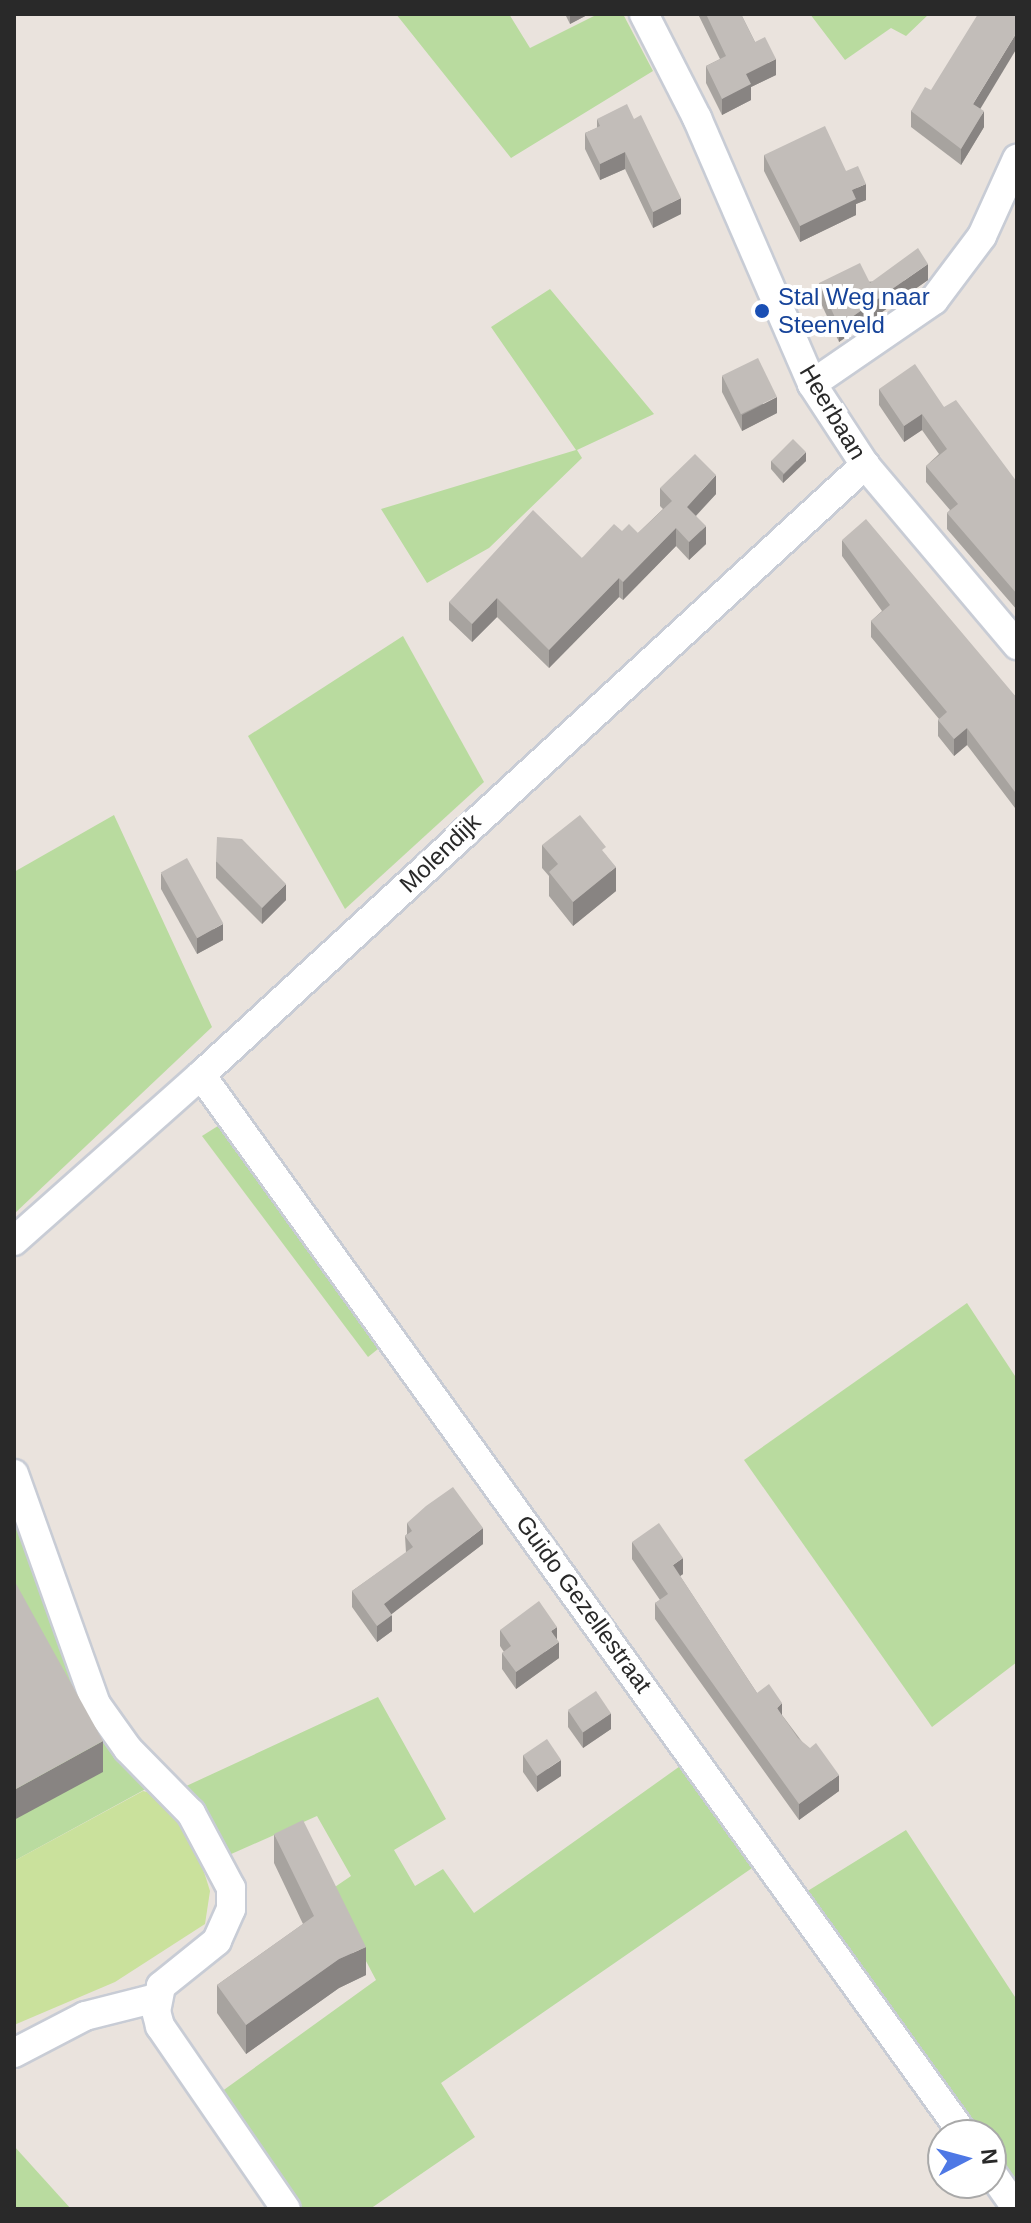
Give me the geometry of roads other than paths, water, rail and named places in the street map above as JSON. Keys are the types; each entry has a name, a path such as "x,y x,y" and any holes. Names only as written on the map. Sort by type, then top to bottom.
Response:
{"street":[{"name":"Heerbaan","path":"644,14 697,118 812,384 865,465 1017,645"},
{"path":"812,384 934,300 982,236 1017,159"},
{"name":"Molendijk","path":"14,1241 201,1075 865,465"},
{"name":"Guido Gezellestraat","path":"201,1075 952,2119"},
{"path":"14,1474 96,1704 128,1749 191,1813 231,1888 231,1909 217,1941 171,1976 156,1998 85,2016 14,2053"},
{"path":"156,1998 160,2026 286,2209"}],"place":[{"name":"Stal Weg naar Steenveld","path":"762,311"}]}
